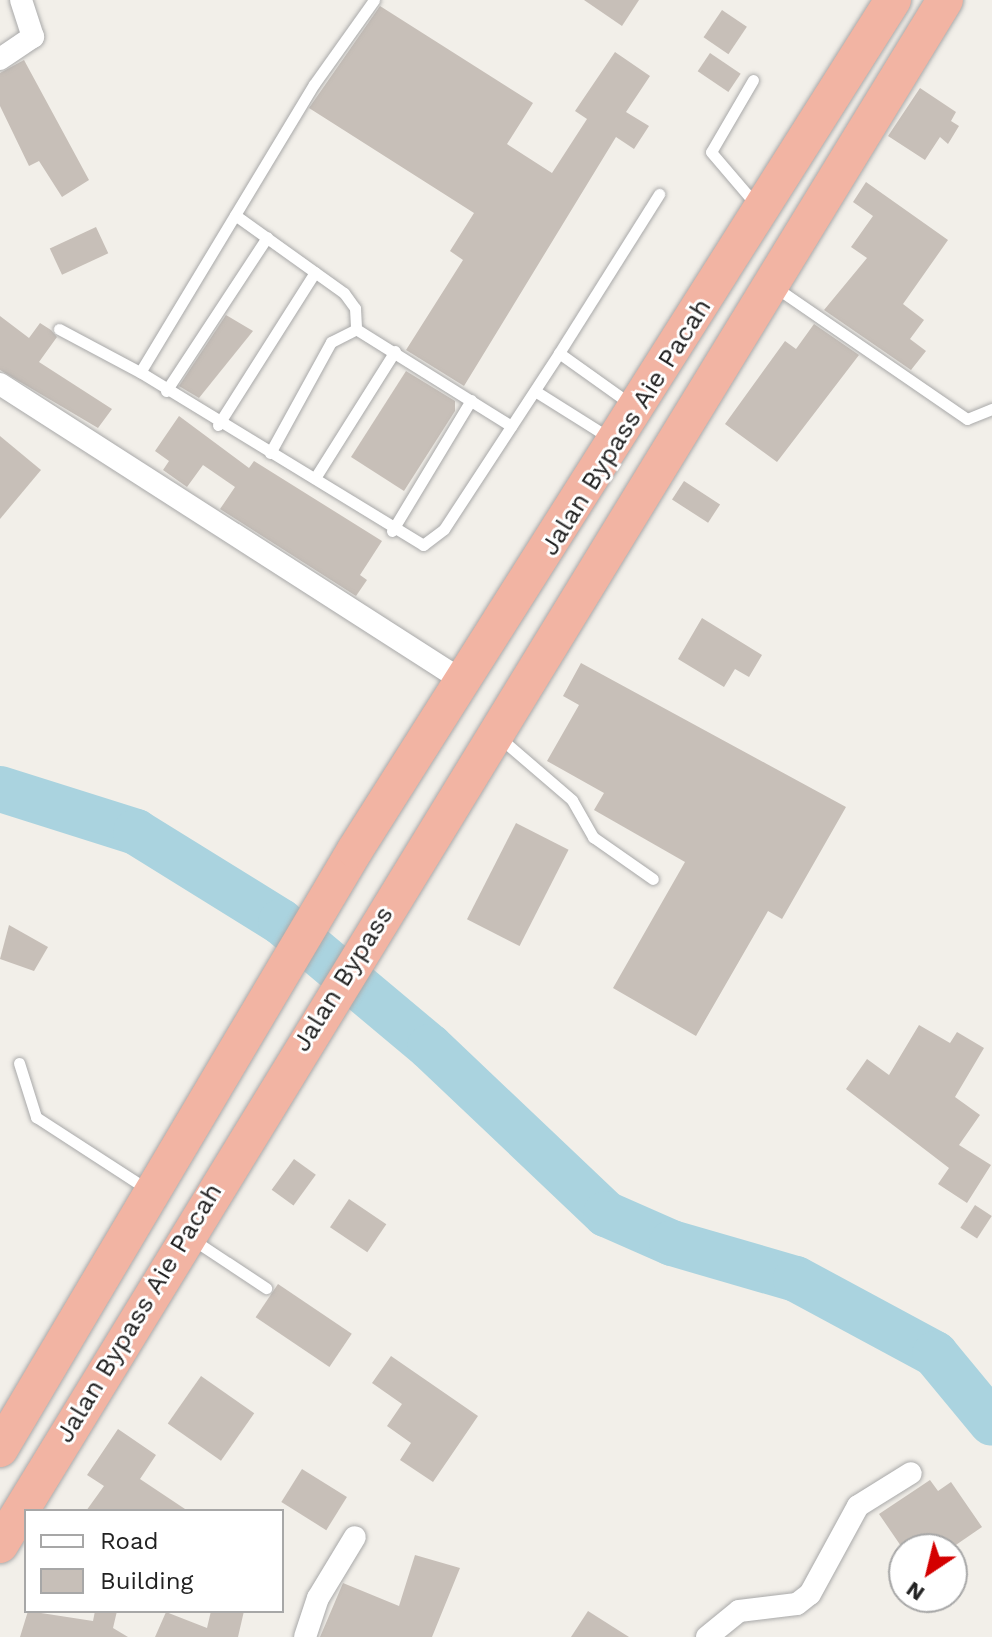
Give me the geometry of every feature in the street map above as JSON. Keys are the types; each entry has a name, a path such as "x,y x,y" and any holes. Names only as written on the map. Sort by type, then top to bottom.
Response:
{"highway":[{"name":"Jalan Bypass Aie Pacah","path":"0,1449 230,1055 355,850 639,410 893,0"},
{"name":"Jalan Bypass","path":"280,1082 768,283 945,0"},
{"name":"Jalan Bypass Aie Pacah","path":"0,1545 184,1234 280,1082"}],"street":[{"path":"0,59 33,37 21,0"},
{"path":"0,384 463,681"},
{"path":"707,1637 739,1611 797,1604 810,1594 858,1506 911,1473"},
{"path":"305,1637 318,1598 355,1537"}],"lane":[{"path":"140,372 235,215 374,0"},
{"path":"753,80 711,152 762,210"},
{"path":"59,329 140,372 218,425 315,478 414,544 433,540 535,391 659,194"},
{"path":"235,215 351,301 356,329"},
{"path":"166,391 267,237"},
{"path":"218,425 315,272"},
{"path":"768,283 967,419 992,409"},
{"path":"356,329 511,426"},
{"path":"270,453 331,342 356,329"},
{"path":"315,478 395,351"},
{"path":"559,353 639,410"},
{"path":"535,391 617,443"},
{"path":"392,531 471,400"},
{"path":"494,734 572,800 593,837 653,879"},
{"path":"19,1063 36,1117 151,1192"},
{"path":"184,1234 266,1288"}],"building":[{"path":"584,0 639,0 622,26"},
{"path":"380,6 533,103 507,144 552,173 587,119 575,111 615,52 650,76 626,112 649,126 634,149 616,137 464,386 406,350 463,260 450,251 474,213 309,108"},
{"path":"722,10 747,27 728,54 704,37"},
{"path":"710,53 741,74 728,92 698,71"},
{"path":"24,60 89,180 62,197 39,161 29,166 0,106 0,73"},
{"path":"920,88 956,112 951,121 959,126 948,144 940,137 925,160 888,136"},
{"path":"866,182 948,240 903,304 924,320 910,339 926,351 911,370 824,310 867,258 851,247 873,216 853,202"},
{"path":"96,227 108,253 62,275 50,249"},
{"path":"226,315 253,331 199,398 179,386"},
{"path":"0,316 29,338 40,323 51,330 57,337 39,362 112,409 98,428 0,370"},
{"path":"814,324 859,355 777,462 725,424 785,341 796,349"},
{"path":"406,371 455,401 455,411 404,491 351,457"},
{"path":"179,416 249,468 254,461 382,541 360,575 367,580 356,596 220,509 235,487 203,465 187,487 163,470 169,461 155,451"},
{"path":"0,436 41,470 0,519"},
{"path":"684,481 720,504 708,523 672,499"},
{"path":"702,618 762,655 749,677 735,669 724,687 678,659"},
{"path":"581,663 846,807 782,919 768,911 696,1036 613,988 685,862 594,810 604,793 547,761 579,705 563,696"},
{"path":"516,823 569,850 520,946 467,919"},
{"path":"9,925 48,947 34,971 0,959"},
{"path":"919,1025 950,1043 957,1032 984,1048 955,1097 980,1115 959,1145 991,1165 967,1203 938,1184 949,1168 846,1089 867,1059 889,1075"},
{"path":"294,1159 316,1175 294,1206 272,1190"},
{"path":"349,1199 386,1224 367,1252 330,1227"},
{"path":"975,1205 992,1216 977,1239 960,1228"},
{"path":"278,1284 352,1334 329,1367 256,1317"},
{"path":"391,1356 478,1416 433,1482 400,1460 411,1443 387,1426 402,1404 372,1383"},
{"path":"201,1376 254,1413 221,1461 168,1424"},
{"path":"118,1429 156,1455 140,1479 185,1509 87,1509 104,1486 87,1475"},
{"path":"302,1469 347,1497 326,1530 281,1502"},
{"path":"930,1480 938,1491 951,1482 982,1527 968,1537 968,1533 892,1533 879,1514"},
{"path":"415,1555 460,1568 432,1637 320,1637 343,1583 399,1606"},
{"path":"588,1611 629,1637 571,1637"},
{"path":"27,1613 93,1621 95,1613 117,1613 113,1628 128,1637 20,1637"},
{"path":"166,1613 207,1628 211,1613 244,1613 238,1637 155,1637"}],"waterway":[{"path":"0,789 136,832 281,922 430,1047 606,1214 672,1243 796,1279 935,1354 992,1423"}]}
